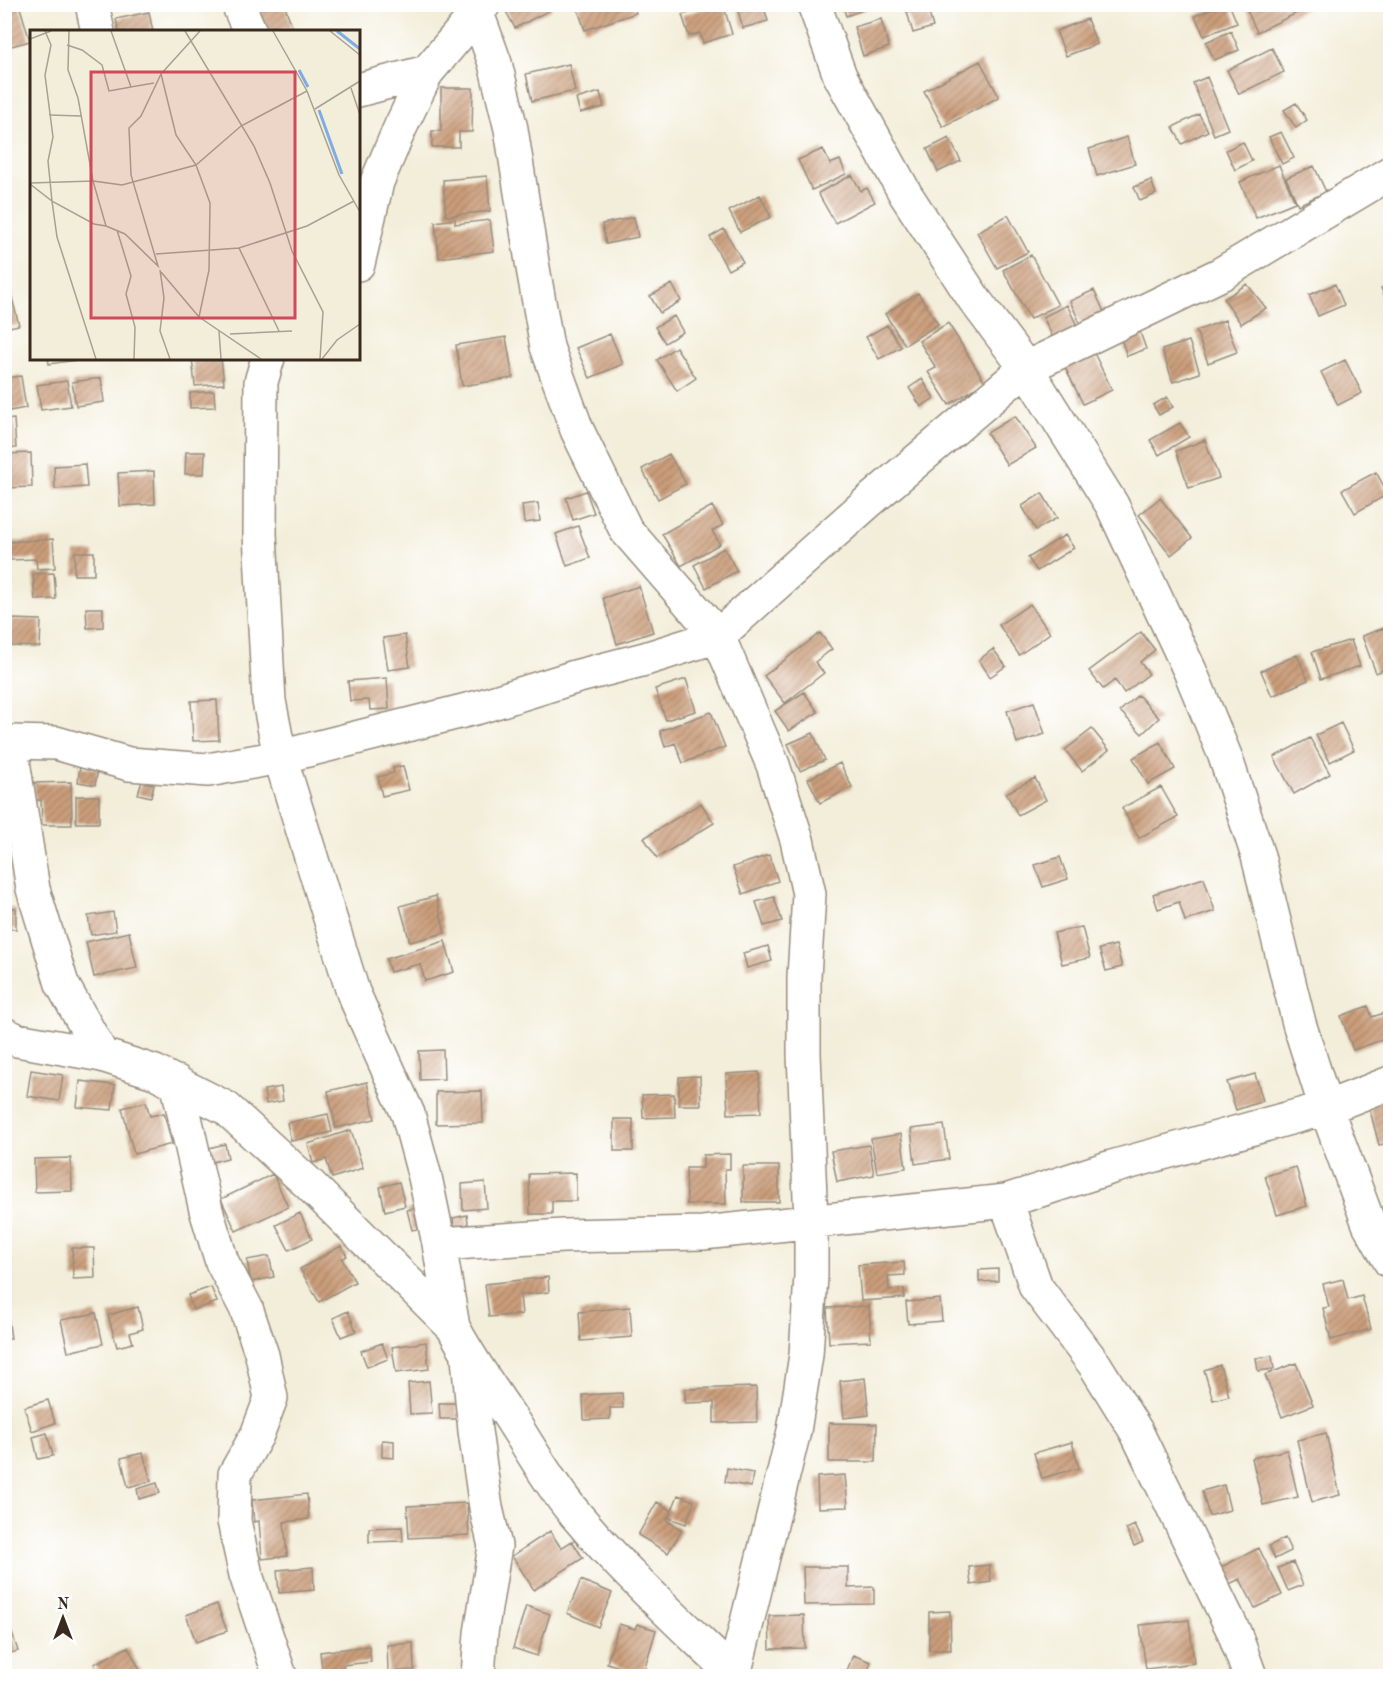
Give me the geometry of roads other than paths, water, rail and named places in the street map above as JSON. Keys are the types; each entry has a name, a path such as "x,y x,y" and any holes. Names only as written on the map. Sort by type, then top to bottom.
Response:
{"street":[{"path":"92,4 98,30"},
{"path":"238,4 249,30"},
{"path":"814,4 840,76 906,195 974,299 1026,368 1112,505 1190,671 1225,756 1258,856 1299,1023 1326,1108 1369,1224 1390,1261"},
{"path":"360,255 377,182 427,72 480,9"},
{"path":"480,9 511,129 532,268 547,347 577,430 626,530 718,636 773,765 797,840 809,894 804,977 804,1054 811,1276 806,1354 794,1431 735,1676"},
{"path":"360,89 427,72"},
{"path":"102,1055 62,984 33,889 6,736 56,743 129,764 208,770 280,757 479,707 718,636 867,503 1026,368 1221,274 1390,173"},
{"path":"267,360 261,382 260,534 269,701 280,757 353,992 408,1114 439,1244 453,1327 468,1356 550,1482 576,1515 645,1590 735,1676"},
{"path":"4,1034 17,1040 102,1055 155,1072 226,1108 309,1184 453,1327"},
{"path":"177,1082 206,1210 222,1262 246,1308 262,1355 271,1398 257,1435 235,1474 234,1521 246,1575 280,1677"},
{"path":"439,1244 563,1236 703,1233 1006,1201 1112,1167 1326,1108 1390,1083"},
{"path":"1006,1201 1036,1287 1095,1365 1136,1431 1234,1632 1250,1677"},
{"path":"468,1356 475,1431 486,1508 495,1546 481,1633 478,1677"}]}
